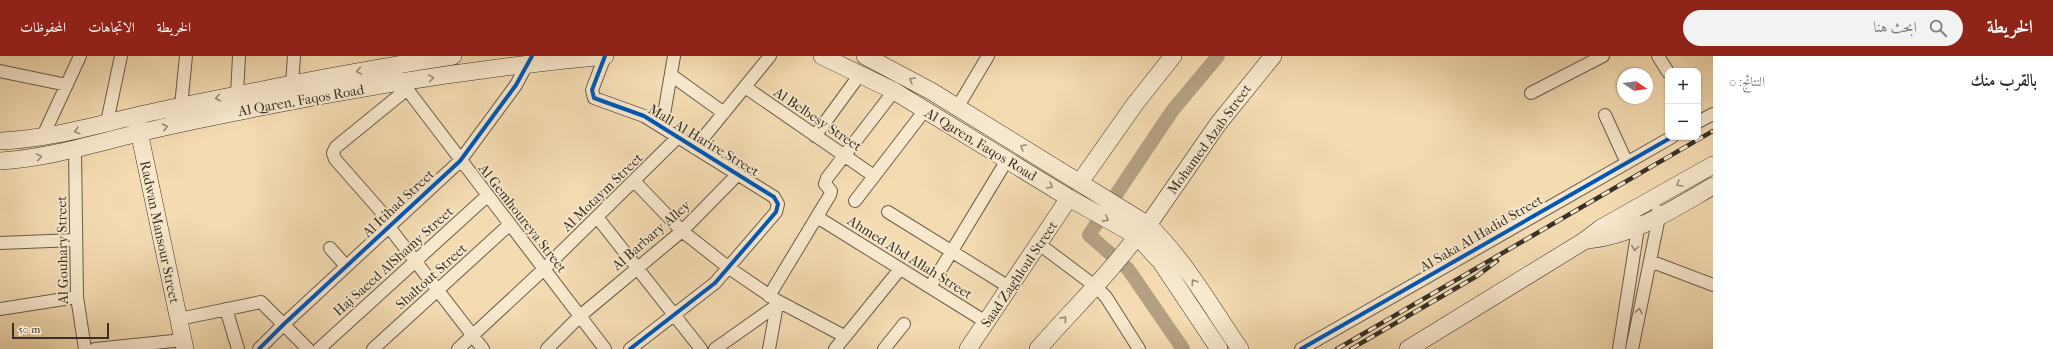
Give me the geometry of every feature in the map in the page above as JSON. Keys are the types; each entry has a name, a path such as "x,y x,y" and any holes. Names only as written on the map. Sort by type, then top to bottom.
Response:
{"main road":[{"name":"Al Qaren, Faqos Road","path":"0,141 42,138 72,132 107,122 292,83 426,58 453,56"},
{"name":"Al Qaren, Faqos Road","path":"0,162 75,150 139,133 294,100 404,86 530,60 605,56"},
{"name":"Al Qaren, Faqos Road","path":"822,56 861,73 894,91 1069,198 1135,231"},
{"name":"Al Qaren, Faqos Road","path":"865,56 903,75 1094,191 1135,231"},
{"path":"1080,182 1136,104 1173,56"},
{"name":"Mohamed Azab Street","path":"1100,282 1135,231 1273,56"},
{"name":"Radwan Mansour Street","path":"136,116 184,345"},
{"path":"1408,349 1584,241 1601,228 1713,165"},
{"path":"1584,241 1602,239 1638,228 1713,186"},
{"name":"Saad Zaghloul Street","path":"968,349 1069,198"},
{"path":"1135,231 1161,237 1180,260 1240,349"},
{"path":"1135,231 1162,262 1219,349"},
{"path":"1038,349 1063,319 1100,282"},
{"path":"1198,317 1212,308"}],"street":[{"path":"42,138 80,56"},
{"path":"107,122 120,56"},
{"path":"181,106 186,56"},
{"path":"237,94 239,56"},
{"path":"292,83 294,56"},
{"name":"Mall Al Harire Street","path":"605,56 592,90 594,98 637,113 662,126 774,197 778,204 776,212 729,268"},
{"path":"662,126 674,56"},
{"path":"695,148 770,56"},
{"path":"957,108 988,56"},
{"path":"1532,93 1603,56"},
{"path":"1658,56 1666,68"},
{"name":"Al Itihad Street","path":"259,349 460,161 516,85 530,60"},
{"name":"Al Gemhoureya Street","path":"389,66 486,196 605,349"},
{"path":"0,71 66,86"},
{"path":"815,136 861,73"},
{"path":"671,75 724,113"},
{"path":"404,86 336,147 333,153 335,159 390,226 483,349"},
{"name":"Al Belbesy Street","path":"745,87 874,176"},
{"path":"769,349 775,301 817,217 831,194 825,181 894,91"},
{"path":"855,201 925,110"},
{"path":"1701,120 1713,114"},
{"path":"1605,115 1627,163"},
{"name":"Al Motaym Street","path":"458,349 544,269 678,137"},
{"name":"Al Saka Al Hadid Street","path":"1301,349 1667,140"},
{"name":"Al Gouhary Street","path":"75,150 75,240 77,297 86,349"},
{"path":"930,287 1007,160"},
{"name":"Al Barbary Alley","path":"547,349 580,316 682,231 738,174"},
{"path":"634,181 682,231 729,268 775,301 844,336"},
{"name":"Haj Saeed AlShamy Street","path":"319,349 486,196"},
{"path":"1632,349 1659,217 1655,199"},
{"path":"1619,349 1638,228 1633,209"},
{"path":"888,212 1009,287"},
{"path":"597,217 701,349"},
{"name":"Ahmed Abd Allah Street","path":"817,217 986,322"},
{"name":"Shaltout Street","path":"373,349 509,225"},
{"path":"0,242 75,240"},
{"path":"1039,244 1100,282 1114,309 1139,349"},
{"path":"330,248 346,266"},
{"path":"1650,261 1713,285"},
{"path":"630,349 715,283 729,268"},
{"path":"835,349 844,336 900,269"},
{"path":"0,309 77,297"},
{"path":"715,349 775,301"},
{"path":"179,319 226,308 261,302 308,349"},
{"path":"226,308 238,349"},
{"path":"884,349 904,324"},
{"path":"95,349 184,345"}],"waterway":[{"path":"1183,349 1128,269 1089,235 1172,111 1218,56"}],"railway":[{"path":"1337,349 1713,131"},
{"path":"1351,349 1477,276 1497,261"}],"cycle path":[{"path":"259,349 460,161 516,85 532,56"},
{"path":"605,56 592,90 594,98 644,116 774,197 778,204 776,212 715,283 630,349"},
{"path":"1301,349 1667,140"}]}
